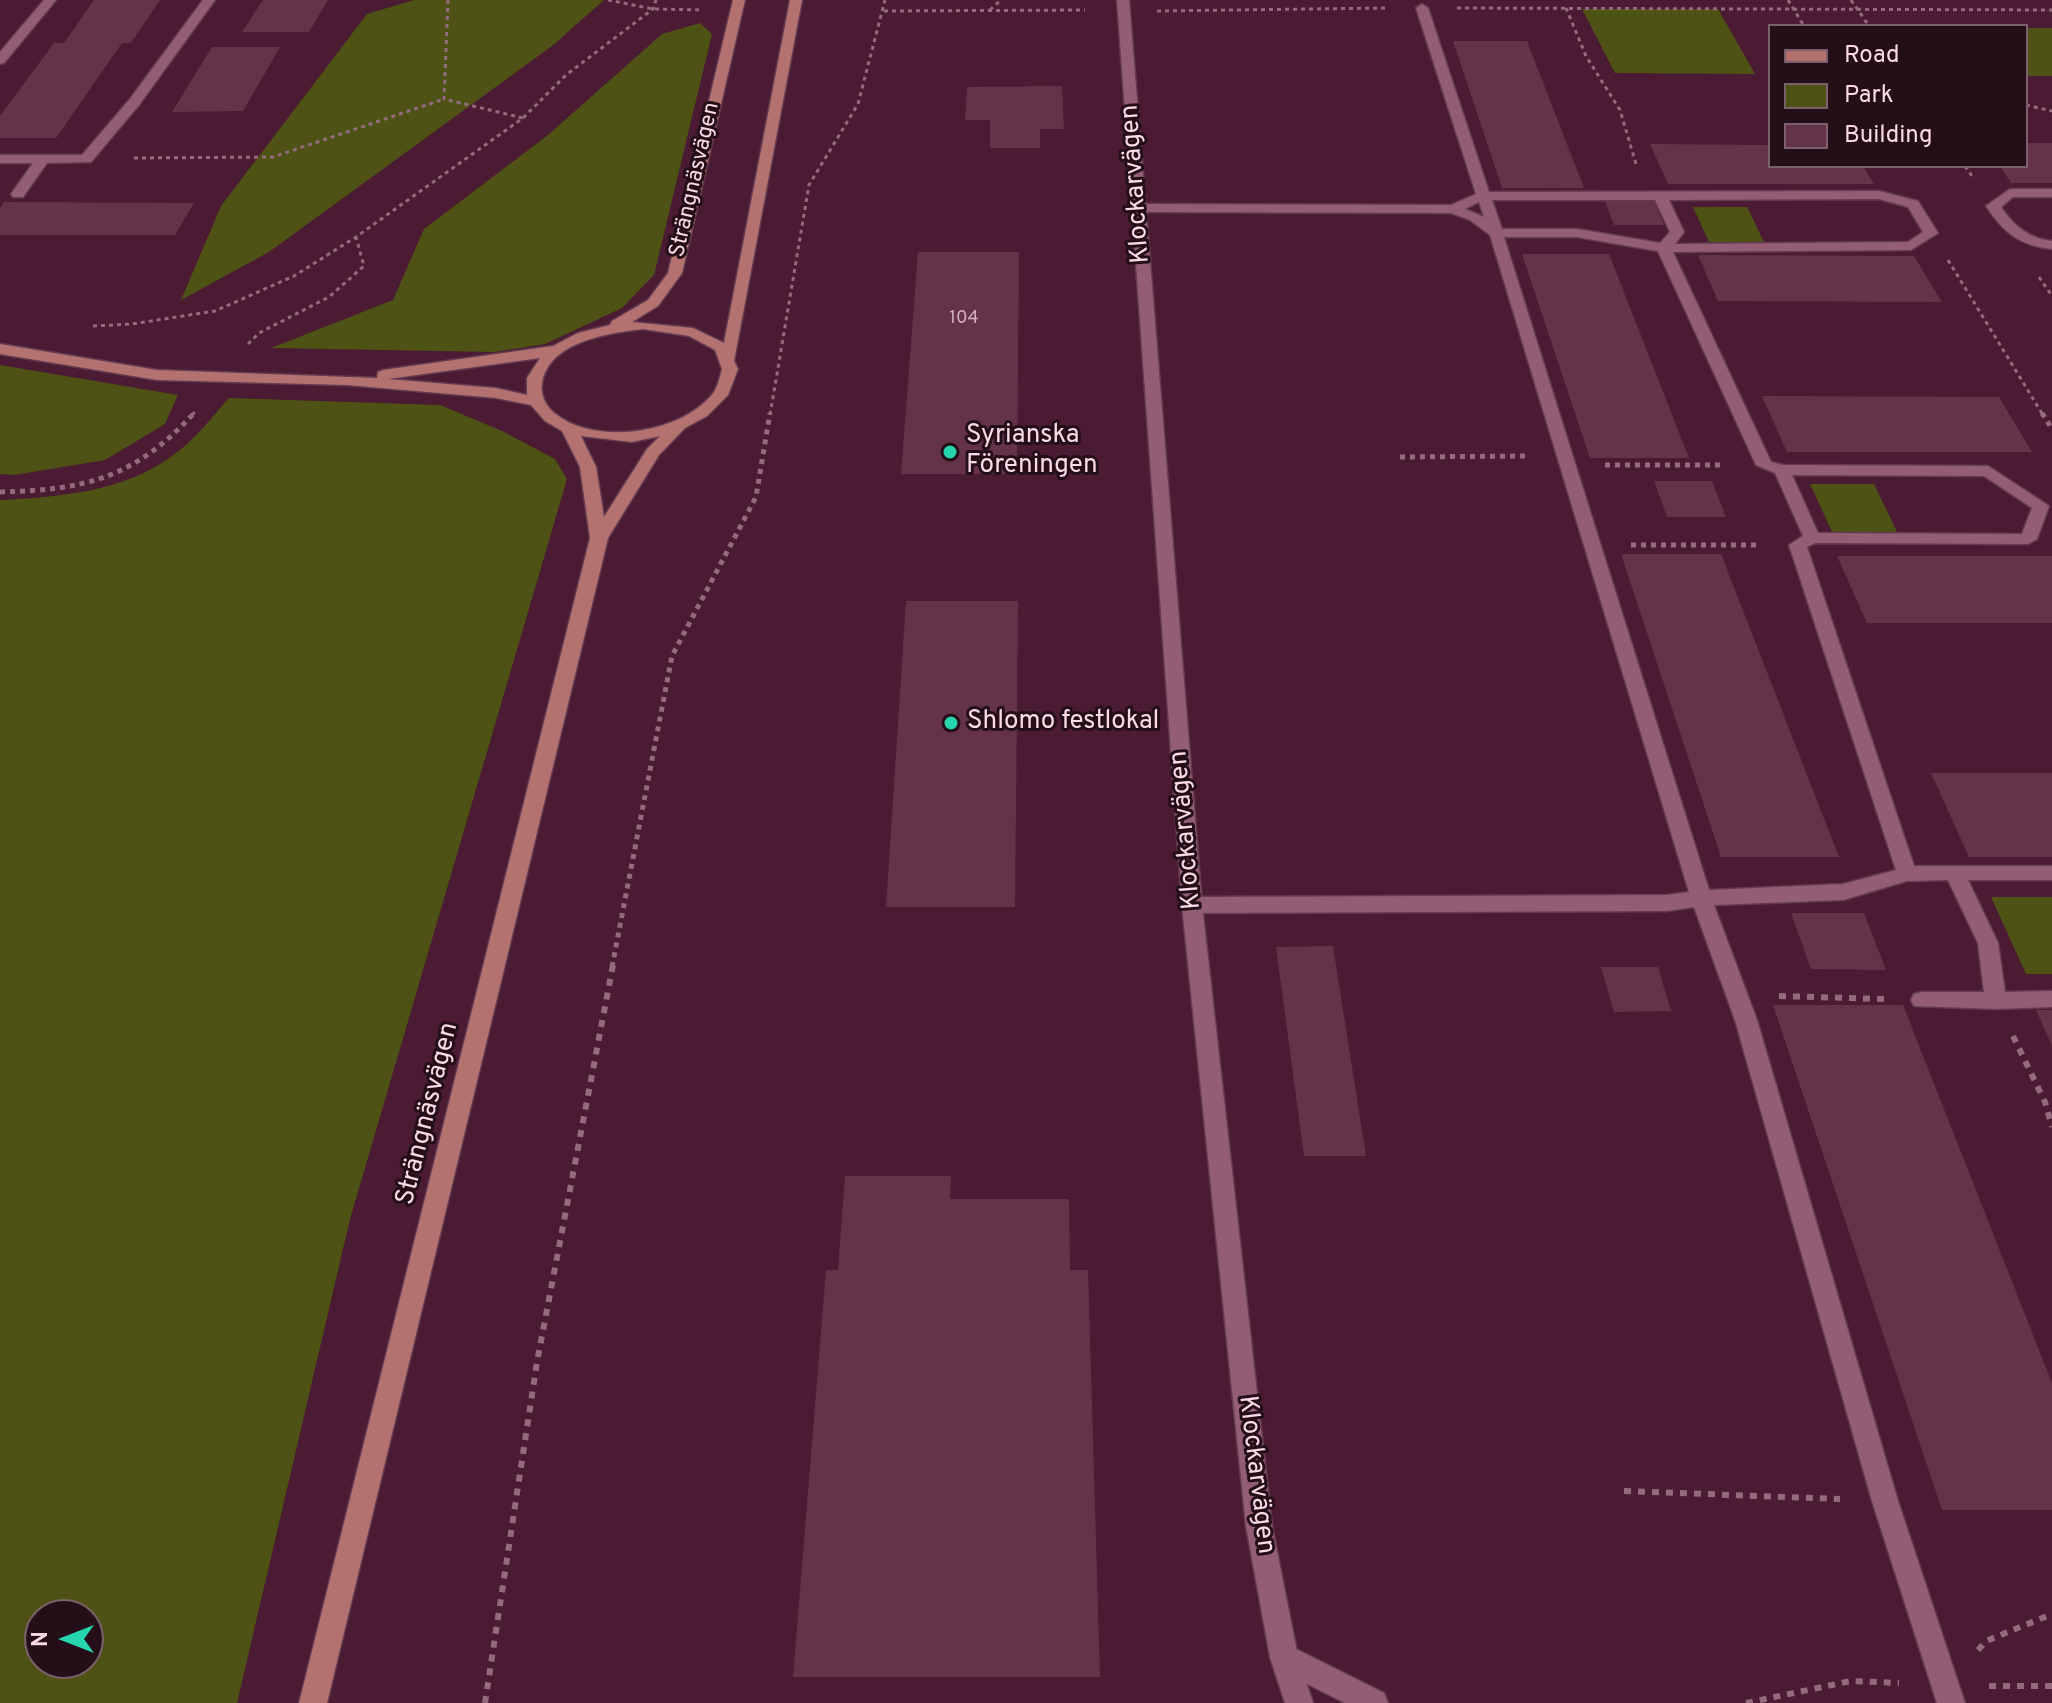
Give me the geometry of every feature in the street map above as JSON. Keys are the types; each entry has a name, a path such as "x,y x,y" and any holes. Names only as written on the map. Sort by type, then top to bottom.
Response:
{"main road":[{"name":"Strängnäsvägen","path":"608,329 653,303 675,273 739,0"},
{"path":"728,359 796,0"},
{"path":"0,349 157,375 347,380 496,393 535,401 554,421 569,429 598,436 628,437 678,427 696,419 721,399 730,383 732,371 728,359 708,340 677,328 643,325 608,329 585,336 559,350 542,365 535,379 535,401"},
{"path":"347,380 559,350"},
{"name":"Strängnäsvägen","path":"313,1703 599,538 653,452 678,427"},
{"name":"Strängnäsvägen","path":"569,429 588,467 599,538"}],"street":[{"path":"0,60 50,0"},
{"path":"0,159 86,159 106,139 209,0"},
{"name":"Klockarvägen","path":"1123,0 1192,905 1259,1526 1284,1657 1299,1703"},
{"path":"1422,8 1496,233 1701,898 1738,994 1885,1501 1948,1694"},
{"path":"18,194 43,159"},
{"path":"2052,193 2010,193 1993,206 2009,231 2043,245 2052,245"},
{"path":"1653,195 1677,232 1664,248"},
{"path":"1139,208 1453,209 1475,217 1496,233 1577,233 1664,248 1911,246 1931,233 1913,204 1879,195 1482,196 1453,209"},
{"path":"1664,248 1764,465 1782,470 1988,471 2041,506 2028,539 1805,541"},
{"path":"1782,470 1907,874"},
{"path":"1954,872 1988,943 1996,1001"},
{"path":"1192,905 1667,903 1701,898 1843,892 1907,874 2052,873"},
{"path":"1922,1000 2052,999"},
{"path":"1284,1657 1374,1703"}],"path":[{"path":"444,99 448,0"},
{"path":"608,0 653,9 702,10"},
{"path":"87,326 132,324 215,311 294,276 356,237 523,118 566,75 653,9 656,0"},
{"path":"485,1703 537,1362 672,656 756,497 809,185 858,104 885,0"},
{"path":"989,11 1001,0"},
{"path":"1788,0 1803,24"},
{"path":"1851,0 1868,24"},
{"path":"1153,11 1422,8 2052,10"},
{"path":"1566,8 1586,56 1620,110 1653,195"},
{"path":"884,11 1085,10"},
{"path":"86,159 273,157 444,99 523,118"},
{"path":"2028,105 2052,111"},
{"path":"1931,233 2052,429"},
{"path":"242,350 259,333 329,297 364,266 356,237"},
{"path":"0,492 36,492 82,486 134,469 173,440 198,409"},
{"path":"1593,546 1805,541"},
{"path":"1738,994 1922,1000"},
{"path":"1996,1001 2045,1102 2052,1127"},
{"path":"1624,1491 1885,1501"},
{"path":"1948,1694 1986,1641 2052,1614"}],"green space":[{"path":"414,0 604,0 552,46 269,252 181,300 221,206 367,14"},
{"path":"1582,9 1718,9 1755,74 1615,73"},
{"path":"700,23 712,34 654,275 622,308 545,344 494,352 271,348 393,300 424,229 548,135 662,34"},
{"path":"2028,28 2052,28 2052,76 2028,76"},
{"path":"1693,207 1747,207 1764,242 1709,242"},
{"path":"0,365 178,395 165,424 105,460 14,475 0,474"},
{"path":"229,398 440,405 502,431 555,459 567,479 350,1219 237,1703 0,1703 0,500 67,494 112,485 153,468 195,436"},
{"path":"1810,484 1874,484 1898,534 1833,534"},
{"path":"1991,897 2052,897 2052,974 2026,974"}],"building":[{"path":"94,0 160,0 131,43 122,43 56,138 0,138 0,116 54,43 64,43"},
{"path":"263,0 328,0 309,32 242,32"},
{"path":"1453,41 1527,41 1584,188 1502,188"},
{"path":"212,47 280,47 243,111 172,112"},
{"path":"1062,86 1064,129 1040,129 1040,148 990,148 990,120 965,120 967,87"},
{"path":"2028,143 2052,143 2052,183 2011,183 2001,168 2028,168"},
{"path":"1650,144 1768,145 1768,168 1864,168 1874,184 1668,184"},
{"path":"1604,199 1654,200 1664,225 1614,225"},
{"path":"4,202 194,203 175,235 0,235 0,208"},
{"path":"918,252 1019,252 1017,474 901,474"},
{"path":"1522,254 1609,254 1689,458 1590,458"},
{"path":"1698,255 1914,256 1942,302 1718,301"},
{"path":"1762,396 1999,397 2032,452 1787,452"},
{"path":"1654,481 1712,481 1726,517 1667,517"},
{"path":"1621,554 1721,554 1839,857 1721,857"},
{"path":"1837,556 2052,556 2052,623 1867,623"},
{"path":"906,601 1018,601 1015,907 886,907"},
{"path":"1931,773 2052,773 2052,857 1969,857"},
{"path":"1791,913 1864,913 1886,970 1811,969"},
{"path":"1333,946 1366,1156 1304,1156 1276,947"},
{"path":"1601,967 1658,967 1671,1011 1614,1012"},
{"path":"1773,1005 1903,1005 2052,1383 2052,1510 1942,1510"},
{"path":"2036,1010 2052,1010 2052,1046"},
{"path":"845,1176 951,1176 950,1199 1069,1199 1070,1270 1088,1270 1100,1677 793,1677 826,1270 838,1270"}],"place":[{"name":"Syrianska Föreningen","path":"950,452"},
{"name":"Shlomo festlokal","path":"951,723"}]}
